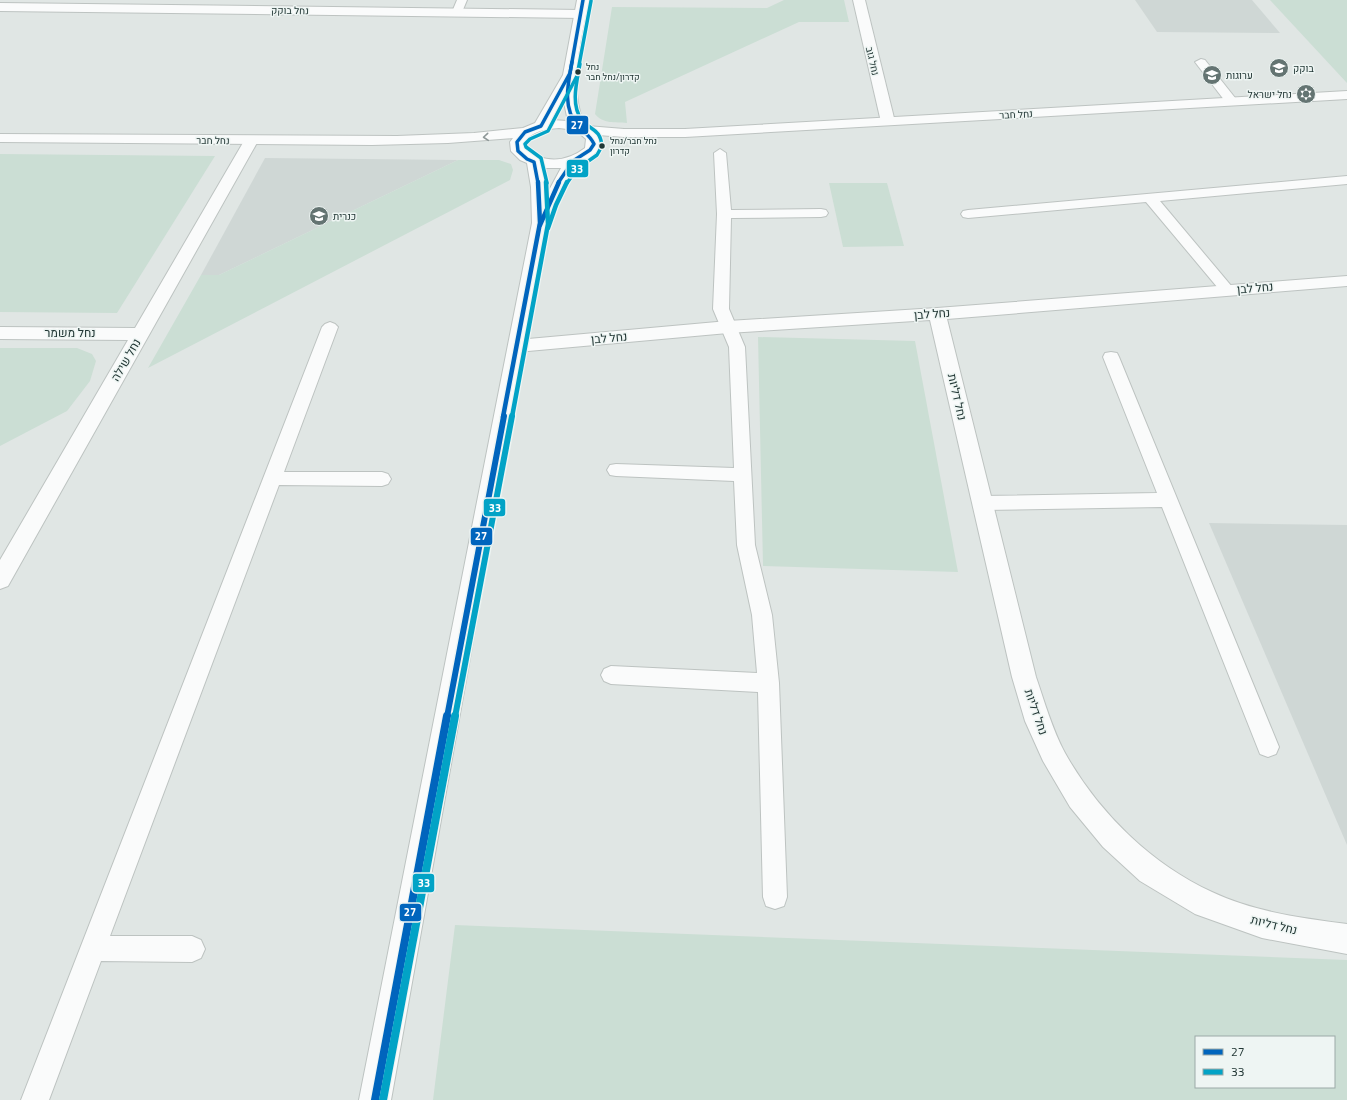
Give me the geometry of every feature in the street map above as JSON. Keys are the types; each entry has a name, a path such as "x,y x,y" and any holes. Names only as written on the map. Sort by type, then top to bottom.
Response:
{"street":[{"path":"583,0 570,73 569,101 572,115 581,128 594,139 592,149 587,154"},
{"name":"נחל גוב","path":"859,0 888,122"},
{"name":"נחל בוקק","path":"0,7 159,4 325,5 457,12 581,14"},
{"path":"541,126 570,73"},
{"name":"נחל חבר","path":"0,138 251,141 470,139 525,132 541,126 559,124 624,133 685,133 1345,97"},
{"path":"375,1100 540,223 539,187 528,158 518,151 517,142 525,132"},
{"name":"נחל חבר","path":"528,158 552,164 572,161 587,154 637,142 685,133"},
{"name":"נחל חבר","path":"426,140 492,151"},
{"name":"נחל שילה","path":"0,580 251,141"},
{"path":"506,153 528,158"},
{"path":"540,223 572,161"},
{"name":"נחל לבן","path":"517,346 728,327 938,314 1347,281"},
{"name":"נחל דליות","path":"938,314 1024,677 1038,721 1056,761 1079,798 1113,838 1150,871 1205,904 1262,924 1347,939"},
{"name":"נחל משמר","path":"0,333 141,334"}],"lane":[{"path":"457,12 462,0"},
{"path":"1201,62 1232,102"},
{"path":"720,153 724,214 721,309 737,348 746,545 762,615 768,682 775,897"},
{"path":"968,214 1347,180"},
{"path":"1150,198 1228,291"},
{"path":"724,214 821,213"},
{"path":"35,1100 330,327"},
{"path":"1111,357 1268,747"},
{"path":"616,470 743,475"},
{"path":"272,478 382,479"},
{"path":"982,503 1168,500"},
{"path":"611,676 768,682"},
{"path":"93,948 192,950"}],"shaded area":[{"path":"1135,0 1252,0 1280,33 1157,32"},
{"path":"265,158 458,160 219,275 201,275"},
{"path":"1209,523 1347,525 1347,845"}],"green space":[{"path":"784,0 844,0 849,22 799,22 625,102 627,123 605,121 595,114 612,7 767,8"},
{"path":"1270,0 1347,0 1347,83"},
{"path":"0,154 215,156 117,313 0,312"},
{"path":"458,160 499,160 511,164 513,170 510,180 148,368 201,275 219,275"},
{"path":"829,183 887,183 904,246 843,247"},
{"path":"758,337 915,341 958,572 763,566"},
{"path":"0,348 77,348 92,354 96,361 90,381 67,411 0,446"},
{"path":"455,925 1347,960 1347,1100 433,1100"}],"transit line":[{"name":"27","path":"375,1100 540,223 539,187 534,162 527,159 518,151 517,142 525,132 541,126 570,73 583,0"},
{"name":"33","path":"383,1100 548,224 547,190 543,164 540,156 526,147 525,144 530,139 548,131 577,76 591,1"},
{"name":"27","path":"540,225 549,201 568,166 590,150 594,144 588,134 573,120 570,112 568,104 568,86 572,62"},
{"name":"33","path":"548,228 556,205 568,181 580,166 597,155 602,146 598,132 582,120 577,107 576,92 580,64"}],"place":[{"name":"בוקק","path":"1279,68"},
{"name":"נחל קדרון/נחל חבר","path":"578,72"},
{"name":"ערוגות","path":"1212,75"},
{"name":"נחל ישראל","path":"1306,94"},
{"name":"נחל חבר/נחל קדרון","path":"602,146"},
{"name":"כנרית","path":"319,216"}]}
